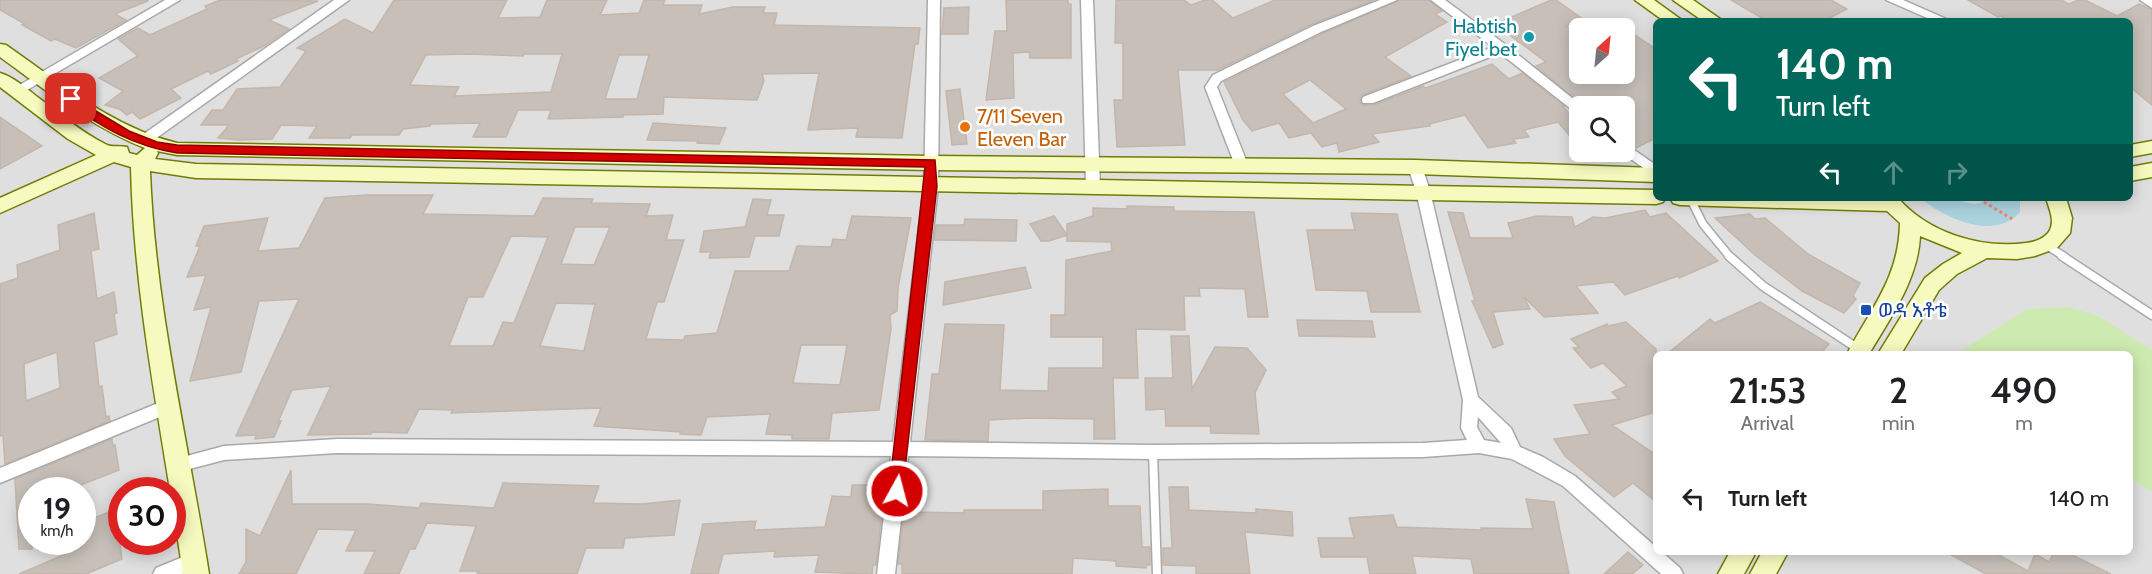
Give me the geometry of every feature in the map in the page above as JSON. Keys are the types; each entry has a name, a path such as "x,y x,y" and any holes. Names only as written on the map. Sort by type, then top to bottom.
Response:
{"main road":[{"path":"1643,0 1671,18"},
{"path":"1681,0 1709,18"},
{"path":"0,49 102,122 147,138 211,151 931,163 1415,167 1653,173"},
{"path":"0,79 85,142 107,153 140,164 196,171 931,186 1423,191 1653,197"},
{"path":"0,194 147,138"},
{"path":"147,138 140,164 144,237 168,406 196,567"},
{"path":"2133,150 2152,147"},
{"path":"0,206 107,153"},
{"path":"610,179 620,158"},
{"path":"2133,173 2152,170"},
{"path":"1889,201 1910,220 1945,239 1984,250 2019,253 2046,245 2055,239 2061,230 2062,202"},
{"path":"1860,351 1902,279 1909,254 1910,220"},
{"path":"1891,351 1932,284 1950,269 1984,250"},
{"path":"1731,574 1741,555"},
{"path":"1763,574 1773,555"}],"street":[{"path":"17,90 174,0"},
{"path":"886,574 931,186 934,0"},
{"path":"1087,0 1093,188"},
{"path":"1241,165 1211,87 1217,78 1317,29 1391,0"},
{"path":"1437,0 1502,48 1569,103"},
{"path":"1892,0 1937,18"},
{"path":"2146,0 2152,4"},
{"path":"147,138 310,24 338,1"},
{"path":"1368,100 1502,48"},
{"path":"1635,156 1653,171"},
{"path":"1415,167 1423,191 1471,400 1469,428 1479,446"},
{"path":"1471,400 1505,434 1514,452"},
{"path":"0,476 168,406"},
{"path":"178,465 224,453 337,446 1153,452 1423,450 1479,446 1514,452 1537,462 1569,481 1674,574"},
{"path":"162,574 196,567"}],"lane":[{"path":"1691,201 1706,229 1754,280 1858,351"},
{"path":"2046,245 2152,315"},
{"path":"1153,452 1157,574"}],"path":[{"path":"1984,201 2014,220"}],"shaded area":[{"path":"0,0 2152,0 2152,574 0,574"}],"green space":[{"path":"2069,307 2098,316 2152,350 2152,492 2133,480 2133,351 1961,351 2027,309"}],"water":[{"path":"1925,201 1962,201 1974,204 1984,201 2020,201 2020,212 2010,221 1984,226 1956,219"}],"building":[{"path":"0,0 148,1 115,14 126,20 76,48 55,39 51,41 22,25 25,24 0,10"},
{"path":"220,0 318,1 269,20 289,29 264,46 236,59 238,61 211,74 208,71 171,89 181,98 140,119 132,112 127,115 119,109 105,105 123,91 99,78 138,56 118,39 138,28 150,35 207,9 205,6"},
{"path":"394,0 507,0 498,18 540,17 547,0 607,0 600,15 639,13 644,0 665,0 663,5 702,5 699,14 733,7 765,7 763,13 777,13 774,25 920,28 918,44 915,44 902,138 856,137 858,128 808,130 819,73 762,74 764,81 757,100 664,97 663,114 548,119 551,110 518,110 506,137 473,137 480,123 431,124 403,129 399,135 352,135 350,138 309,138 317,126 281,125 272,139 238,140 218,138 229,125 201,125 212,110 223,110 237,89 280,87 306,51 297,48 345,19 373,33","holes":["524,54 562,54 551,92 454,96 459,87 410,85 426,55 523,56","619,55 649,55 637,99 605,99"]},
{"path":"1006,0 1068,0 1068,4 1071,4 1071,58 1030,58 1029,52 1013,53 1014,98 986,100 995,31 1007,31"},
{"path":"1116,0 1184,0 1191,5 1212,0 1233,18 1275,0 1374,0 1312,24 1218,70 1178,70 1185,145 1117,147 1114,100 1123,100 1123,43 1115,43"},
{"path":"1399,0 1429,0 1442,11 1435,14 1447,22 1385,57 1411,76 1362,95 1360,99 1362,105 1374,105 1423,86 1426,88 1492,64 1509,79 1522,73 1564,106 1562,106 1569,113 1569,135 1558,122 1524,130 1529,137 1513,139 1516,143 1488,148 1465,115 1429,124 1430,126 1372,134 1379,142 1339,152 1337,143 1322,147 1311,133 1289,138 1279,123 1252,131 1243,120 1224,82 1322,34","holes":["1310,80 1346,109 1313,123 1283,94"]},
{"path":"1551,0 1556,0 1582,18 1569,18 1569,25 1566,26 1569,28 1569,84 1635,84 1635,35 1653,47 1653,140 1635,147 1635,96 1572,96 1536,66 1546,62 1495,24"},
{"path":"1731,0 1831,0 1847,9 1830,18 1762,18"},
{"path":"1968,0 2061,0 2069,4 2085,0 2117,16 2139,4 2152,10 2152,105 2133,89 2133,18 1998,17"},
{"path":"969,7 968,34 942,34 944,8"},
{"path":"960,89 967,144 952,145 946,91"},
{"path":"0,117 42,146 0,169"},
{"path":"653,123 726,128 719,144 697,143 698,141 647,140"},
{"path":"366,195 433,195 423,214 534,216 543,198 593,199 591,203 650,204 646,216 673,215 666,240 684,240 664,302 657,302 646,339 684,340 685,336 717,333 735,271 789,271 797,246 831,247 833,239 846,240 852,216 911,218 898,288 897,311 890,315 891,329 879,410 832,413 829,439 792,439 792,435 766,434 770,414 707,417 701,435 594,426 601,408 451,413 453,410 419,409 407,433 308,435 331,386 292,390 274,437 255,439 256,435 236,436 299,299 259,301 241,372 190,381 211,307 194,310 206,275 187,277 200,246 196,246 204,226 268,218 258,251 299,248 325,198","holes":["575,227 610,227 594,265 561,264","511,236 548,237 514,323 503,322 493,346 449,346 468,297 483,297","556,303 595,304 584,351 540,346","801,345 847,345 840,385 793,383"]},
{"path":"753,199 771,200 767,215 784,215 779,236 755,236 749,257 709,258 711,252 700,252 704,231 745,227"},
{"path":"1174,207 1174,211 1254,212 1268,317 1248,317 1245,289 1199,288 1200,296 1184,296 1185,330 1136,329 1138,378 1113,378 1115,439 1094,439 1094,419 1029,418 989,420 988,441 925,440 932,374 939,374 945,324 1004,325 1000,390 1048,391 1049,368 1103,368 1103,337 1051,337 1051,315 1065,315 1066,260 1112,251 1111,242 1067,241 1067,224 1093,216 1093,208"},
{"path":"1645,210 1650,217 1666,213 1718,261 1679,278 1678,276 1625,295 1613,282 1576,286 1598,313 1544,317 1524,297 1530,309 1493,312 1503,344 1493,348 1472,301 1475,301 1448,212 1463,213 1470,238 1513,238 1508,223 1537,216 1572,217 1575,227 1593,217 1605,218"},
{"path":"94,213 99,249 91,251 97,299 114,292 117,313 114,314 117,334 94,342 99,387 102,386 106,417 109,416 110,421 5,464 3,435 0,436 0,284 18,278 17,265 60,250 58,225","holes":["57,352 60,388 26,401 24,364"]},
{"path":"1351,213 1397,214 1420,312 1371,312 1367,291 1316,290 1307,230 1355,230"},
{"path":"1750,214 1755,219 1765,218 1808,254 1860,283 1853,296 1856,299 1844,313 1802,291 1755,255 1715,218"},
{"path":"1054,216 1067,235 1041,241 1030,224"},
{"path":"965,219 1017,220 1016,241 934,240 936,225 964,225"},
{"path":"1025,267 1031,288 943,305 945,282"},
{"path":"1760,302 1829,344 1823,351 1671,351 1710,319 1715,323"},
{"path":"1297,320 1372,321 1375,337 1299,336"},
{"path":"1626,322 1656,349 1653,351 1653,413 1612,425 1653,453 1653,500 1633,483 1614,497 1565,456 1554,439 1590,434 1574,405 1619,399 1612,392 1627,386 1603,363 1591,368 1573,348 1579,347 1571,339 1607,324 1608,326"},
{"path":"1171,336 1189,336 1192,389 1215,347 1247,348 1266,370 1255,393 1259,434 1211,433 1210,426 1166,426 1165,409 1146,410 1145,378 1173,378"},
{"path":"112,439 113,446 115,445 119,470 96,479 96,477 20,477"},
{"path":"291,470 292,504 368,504 419,508 421,503 494,508 503,483 599,486 593,503 642,504 680,500 674,535 625,538 623,548 586,548 577,574 477,574 478,571 460,571 476,526 427,523 415,549 410,549 399,574 364,574 375,551 346,551 356,530 318,529 296,574 239,574 246,562 246,529 260,536"},
{"path":"18,478 18,532 15,479"},
{"path":"852,485 885,485 876,565 873,565 872,574 815,572 819,555 774,557 775,551 723,554 718,574 691,574 703,524 756,521 754,530 825,527 832,496 851,497"},
{"path":"907,485 920,485 918,512 964,513 964,510 1043,510 1043,491 1108,489 1108,506 1140,506 1142,547 1150,547 1150,565 1146,565 1146,568 1116,566 1116,561 1073,558 1072,574 902,574 902,564 898,564"},
{"path":"1169,487 1188,487 1189,510 1256,513 1256,509 1292,512 1293,536 1245,532 1250,574 1196,574 1196,566 1163,565 1163,548 1172,548"},
{"path":"1526,499 1554,502 1569,574 1474,574 1471,559 1412,556 1416,574 1370,574 1367,557 1321,557 1318,538 1354,538 1349,518 1393,515 1397,527 1533,529"},
{"path":"108,512 108,555 122,555 122,559 86,574 19,574 63,555 96,555 96,517"},
{"path":"1628,552 1643,565 1632,574 1604,574"},
{"path":"1951,555 1999,555 2028,571 2035,555 2049,562 2052,555 2074,555 2111,574 1986,574"}],"place":[{"name":"Habtish Fiyel bet","path":"1529,37"},
{"name":"7/11 Seven Eleven Bar","path":"965,127"},
{"name":"ወዳ አቶቴ","path":"1866,310"}],"route":[{"path":"71,99 102,122 124,134 155,145 177,149 931,163 931,186 897,491"}]}
